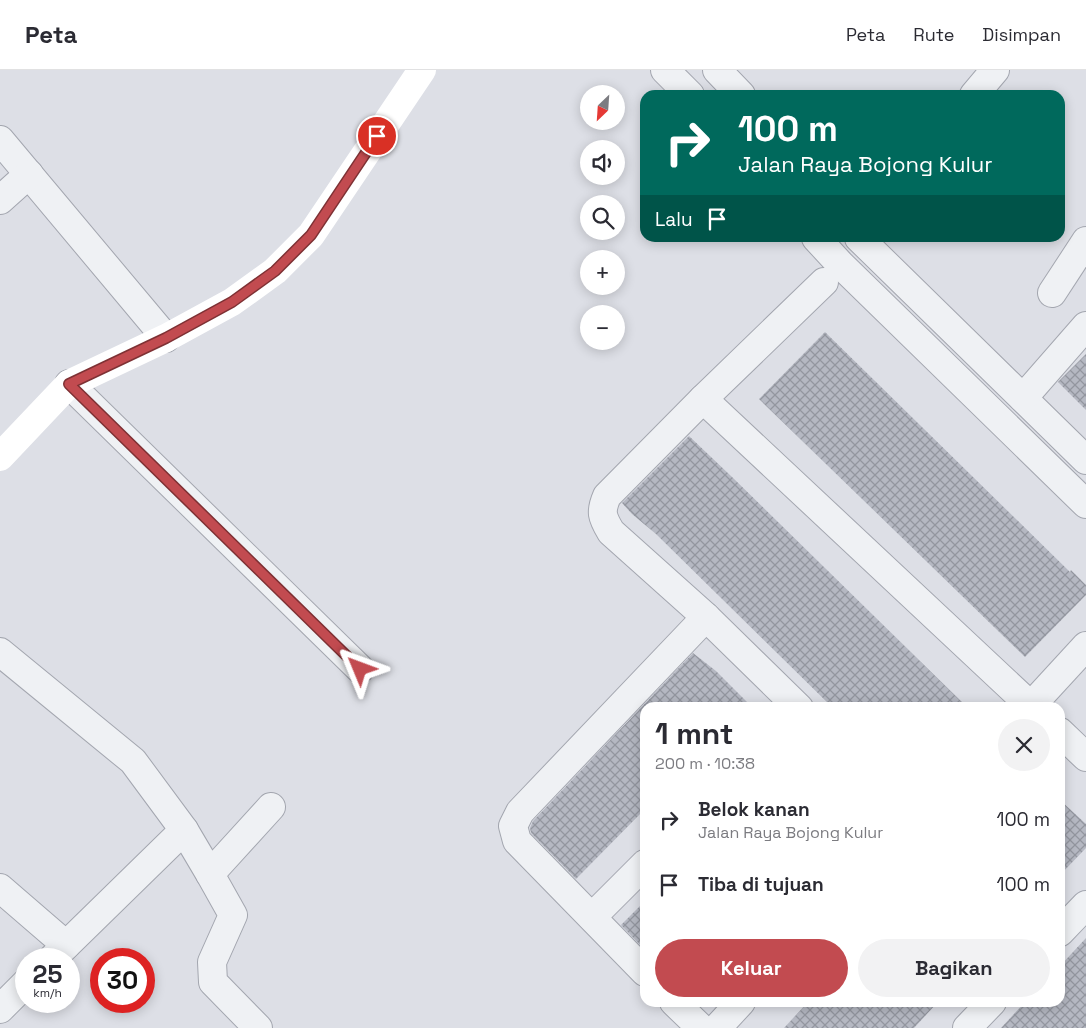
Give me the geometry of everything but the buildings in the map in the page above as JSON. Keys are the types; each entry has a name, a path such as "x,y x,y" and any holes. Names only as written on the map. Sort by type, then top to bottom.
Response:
{"main road":[{"path":"0,458 69,384 166,338 232,302 275,271 311,235 422,70"}],"street":[{"path":"665,70 685,90"},
{"path":"717,70 736,90"},
{"path":"978,90 995,70"},
{"path":"0,140 166,338"},
{"path":"0,200 29,174"},
{"path":"1052,293 1086,241"},
{"path":"818,242 832,273 1086,504"},
{"path":"793,702 706,617 612,532 602,516 606,496 702,399 832,273 859,242"},
{"path":"863,242 1086,460"},
{"path":"1023,398 1086,326"},
{"path":"69,384 360,669"},
{"path":"702,399 1026,702"},
{"path":"640,967 517,840 513,826 520,812 706,617"},
{"path":"1036,702 1086,646"},
{"path":"0,652 133,761 184,830 233,915 212,962 213,982 258,1028"},
{"path":"1065,737 1086,757"},
{"path":"210,874 271,807"},
{"path":"63,948 184,830"},
{"path":"592,917 640,869"},
{"path":"0,888 55,948"},
{"path":"1065,927 1086,905"},
{"path":"0,1009 15,995"},
{"path":"679,1007 701,1028"},
{"path":"717,1028 737,1007"},
{"path":"967,1028 987,1007"}],"route":[{"path":"360,669 69,384 166,338 232,302 275,271 311,235 377,136"}]}
